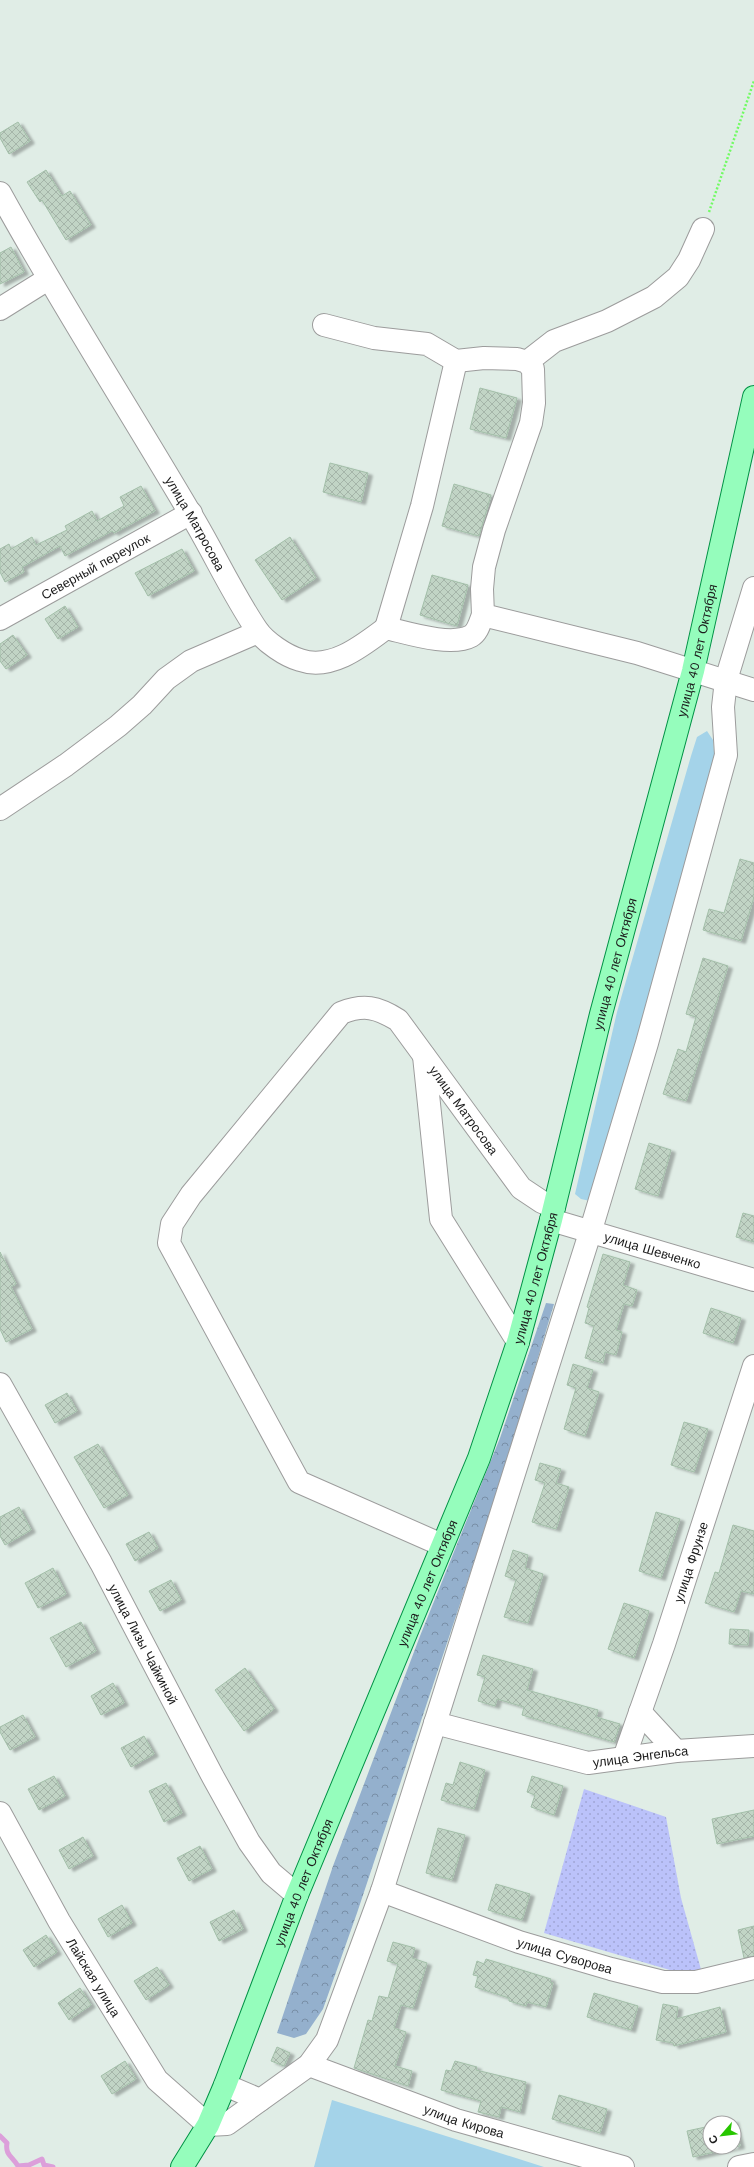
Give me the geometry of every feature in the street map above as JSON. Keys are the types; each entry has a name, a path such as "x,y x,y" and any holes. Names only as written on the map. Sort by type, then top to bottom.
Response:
{"main road":[{"name":"улица 40 лет Октября","path":"182,2167 208,2125 225,2085 297,1895 478,1458 518,1342 552,1214 601,1014 693,671 754,397"}],"street":[{"name":"улица Матросова","path":"0,193 48,279 191,513 258,632 277,648 300,660 319,662 335,660 351,652 386,628"},
{"path":"527,362 554,341 607,321 654,297 678,277 689,260 703,230"},
{"path":"0,309 48,279"},
{"path":"324,325 374,338 427,344 456,361 484,358 517,359 527,362 533,369 534,403 531,423 494,530 484,567 482,590 483,615 477,631 471,636 463,639 440,639 386,628 422,506 456,361"},
{"name":"Северный переулок","path":"0,619 191,513"},
{"path":"208,2125 227,2124 309,2064 327,2040 382,1891 590,1233 649,1035 726,755 723,707 726,680 754,588"},
{"path":"483,615 636,653 754,690"},
{"path":"0,809 66,765 118,726 142,705 166,679 185,666 218,648 258,632"},
{"name":"улица Матросова","path":"442,1545 298,1482 169,1243 172,1224 191,1195 341,1013 357,1007 377,1009 398,1020 521,1188 542,1202 552,1214"},
{"path":"424,1055 441,1218 518,1342"},
{"name":"улица Шевченко","path":"552,1214 590,1233 754,1280"},
{"name":"улица Фрунзе","path":"624,1758 727,1455 754,1366"},
{"name":"улица Лизы Чайкиной","path":"1,1390 101,1563 213,1778 249,1842 271,1873 297,1895"},
{"path":"640,1712 676,1752"},
{"name":"улица Энгельса","path":"435,1723 588,1763 676,1752 754,1746"},
{"name":"Лайская улица","path":"0,1813 58,1921 157,2080 208,2125"},
{"name":"улица Суворова","path":"382,1891 518,1942 611,1969 663,1982 696,1982 754,1968"},
{"name":"улица Кирова","path":"309,2064 456,2120 624,2167"},
{"path":"225,2085 260,2100"},
{"path":"739,2167 754,2164"}],"path":[{"path":"703,230 754,81"}],"green space":[{"path":"546,1303 554,1304 504,1472 357,1913 323,2009 306,2034 294,2038 277,2033 333,1866 420,1636 500,1438"}],"shaded area":[{"path":"707,731 713,740 715,764 664,952 590,1201 581,1199 575,1194 617,1012 697,737"},
{"path":"584,1789 666,1817 681,1898 702,1973 680,1973 544,1933"},
{"path":"332,2100 544,2167 314,2167"}],"building":[{"path":"18,122 30,141 9,154 0,138 0,133"},
{"path":"46,170 62,196 70,191 91,225 66,240 42,200 40,202 27,182"},
{"path":"11,247 24,272 0,284 0,253"},
{"path":"480,388 517,398 506,438 470,429"},
{"path":"330,463 368,473 361,502 323,492"},
{"path":"454,484 491,495 479,536 442,526"},
{"path":"141,486 155,511 114,533 112,531 65,556 60,546 22,567 24,572 5,582 0,572 0,549 9,544 11,549 32,537 36,545 67,530 65,526 92,511 97,521 124,506 120,497"},
{"path":"290,537 316,578 282,600 255,560"},
{"path":"182,549 194,571 148,596 135,573"},
{"path":"432,575 468,585 457,626 420,615"},
{"path":"65,606 78,627 58,639 45,619"},
{"path":"13,635 27,655 6,669 0,661 0,644"},
{"path":"740,859 754,863 754,897 741,941 703,930 709,909 724,913"},
{"path":"703,958 728,966 686,1101 663,1094 678,1049 686,1052 696,1017 686,1014"},
{"path":"649,1143 671,1150 658,1196 635,1189"},
{"path":"743,1213 754,1216 754,1242 736,1237"},
{"path":"0,1252 16,1284 11,1287 32,1329 6,1342 0,1329"},
{"path":"603,1254 630,1262 623,1285 637,1290 632,1306 624,1304 616,1330 622,1332 616,1355 605,1352 603,1363 585,1358 594,1326 585,1323 589,1308 587,1307"},
{"path":"711,1308 741,1318 733,1343 703,1333"},
{"path":"573,1364 593,1370 587,1388 599,1392 585,1436 564,1429 576,1388 567,1385"},
{"path":"67,1393 77,1411 55,1423 45,1405"},
{"path":"684,1422 708,1429 694,1472 671,1465"},
{"path":"98,1444 128,1495 104,1508 74,1457"},
{"path":"540,1463 561,1469 556,1483 569,1487 556,1529 532,1522 545,1483 535,1480"},
{"path":"19,1507 31,1530 5,1545 0,1536 0,1517"},
{"path":"656,1512 680,1519 661,1578 639,1571"},
{"path":"733,1525 754,1531 754,1594 741,1591 734,1612 705,1603 715,1572 719,1573"},
{"path":"149,1532 158,1548 135,1561 126,1544"},
{"path":"513,1550 528,1555 525,1568 543,1574 528,1623 504,1617 516,1580 505,1576"},
{"path":"53,1568 66,1594 38,1608 25,1583"},
{"path":"171,1580 181,1600 160,1611 149,1591"},
{"path":"624,1603 649,1611 634,1658 608,1649"},
{"path":"81,1622 96,1651 66,1667 50,1638"},
{"path":"730,1629 749,1630 748,1645 729,1644"},
{"path":"483,1655 533,1669 527,1690 598,1710 596,1717 620,1724 614,1742 522,1715 524,1707 497,1699 495,1706 478,1701 485,1677 477,1675"},
{"path":"245,1668 274,1709 244,1731 215,1690"},
{"path":"113,1683 124,1703 101,1715 91,1696"},
{"path":"23,1715 35,1737 10,1750 0,1732 0,1727"},
{"path":"144,1736 154,1754 131,1767 121,1748"},
{"path":"460,1762 485,1770 474,1809 441,1800 446,1783 453,1785"},
{"path":"54,1776 65,1796 39,1810 28,1789"},
{"path":"532,1776 563,1786 554,1815 531,1807 535,1795 527,1792"},
{"path":"166,1783 182,1813 164,1822 149,1791"},
{"path":"754,1810 754,1836 717,1844 712,1819"},
{"path":"438,1828 465,1835 452,1880 426,1873"},
{"path":"83,1837 93,1856 69,1869 59,1850"},
{"path":"200,1846 212,1869 189,1881 177,1858"},
{"path":"496,1884 530,1894 522,1920 488,1910"},
{"path":"122,1905 132,1923 108,1937 98,1919"},
{"path":"234,1910 243,1929 219,1941 210,1922"},
{"path":"754,1926 754,1956 744,1958 738,1930"},
{"path":"46,1935 57,1952 34,1967 23,1950"},
{"path":"393,1942 415,1948 412,1958 427,1963 413,2008 401,2005 394,2028 406,2032 395,2066 412,2071 408,2086 354,2068 368,2020 372,2021 379,1996 388,1998 398,1964 387,1961"},
{"path":"486,1959 551,1979 550,1982 553,1983 546,2007 527,2002 526,2006 509,2001 509,1998 475,1987 478,1976 473,1975 477,1961 484,1964"},
{"path":"157,1967 169,1985 146,2000 134,1981"},
{"path":"80,1988 91,2005 69,2020 58,2003"},
{"path":"594,1993 638,2006 631,2030 587,2017"},
{"path":"663,2004 678,2007 676,2019 720,2007 726,2032 674,2046 673,2043 656,2040"},
{"path":"277,2047 290,2053 284,2066 271,2061"},
{"path":"125,2061 136,2079 112,2094 101,2076"},
{"path":"455,2061 477,2067 476,2070 526,2082 520,2112 501,2107 499,2117 478,2112 481,2101 441,2090 446,2070 451,2071"},
{"path":"559,2095 607,2109 600,2133 552,2119"},
{"path":"702,2128 702,2155 693,2157 687,2131"}],"waterway":[{"path":"0,2136 7,2143 8,2153 18,2166 29,2165 42,2159 44,2165 53,2167"}]}
